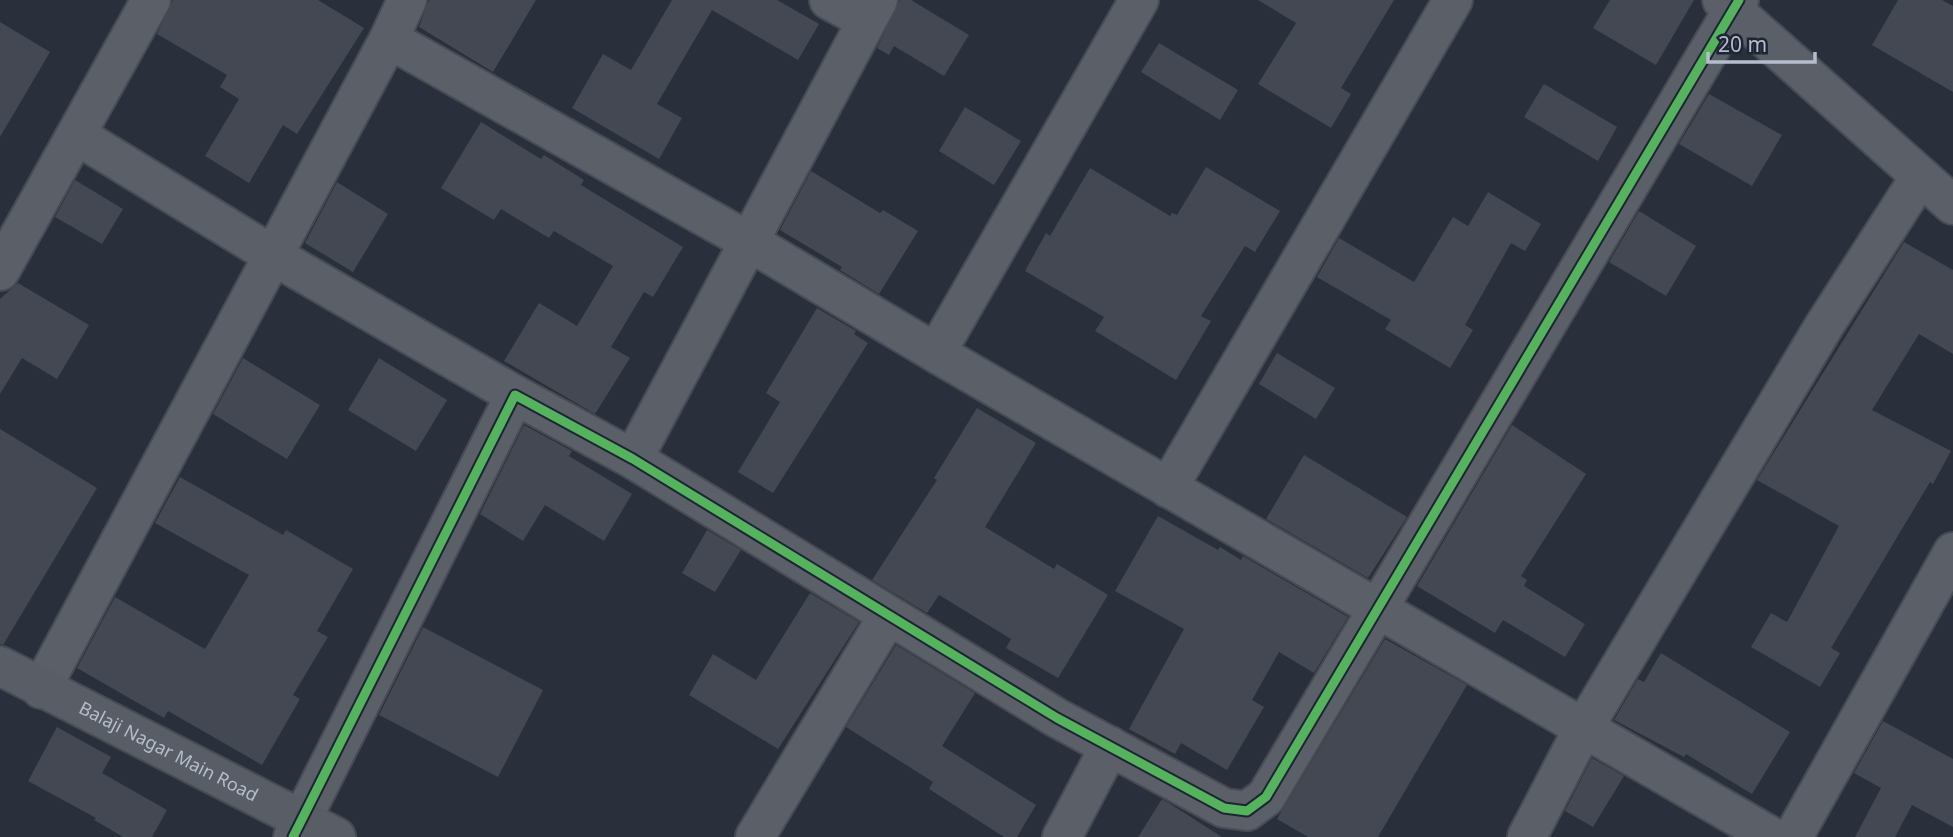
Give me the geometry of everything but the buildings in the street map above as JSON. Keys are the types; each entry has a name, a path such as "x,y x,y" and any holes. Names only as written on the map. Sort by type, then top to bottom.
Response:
{"main road":[{"name":"Balaji Nagar Main Road","path":"0,666 297,829 336,837"}],"street":[{"path":"0,271 78,136 151,0"},
{"path":"41,689 274,256 407,0"},
{"path":"632,459 872,10 829,0"},
{"path":"936,353 1139,0"},
{"path":"1168,488 1453,0"},
{"path":"78,136 274,256 632,459 1057,718 1224,808 1247,811 1266,797 1378,610 1731,3 1953,205"},
{"path":"389,39 748,241 936,353 1772,837"},
{"path":"1527,837 1583,729 1824,326 1920,177"},
{"path":"297,829 515,395"},
{"path":"1793,837 1953,552"},
{"path":"755,837 888,616"},
{"path":"1062,837 1111,746"}],"cycle path":[{"path":"293,837 515,395 633,459 1057,718 1224,808 1247,811 1266,797 1739,0"}]}
